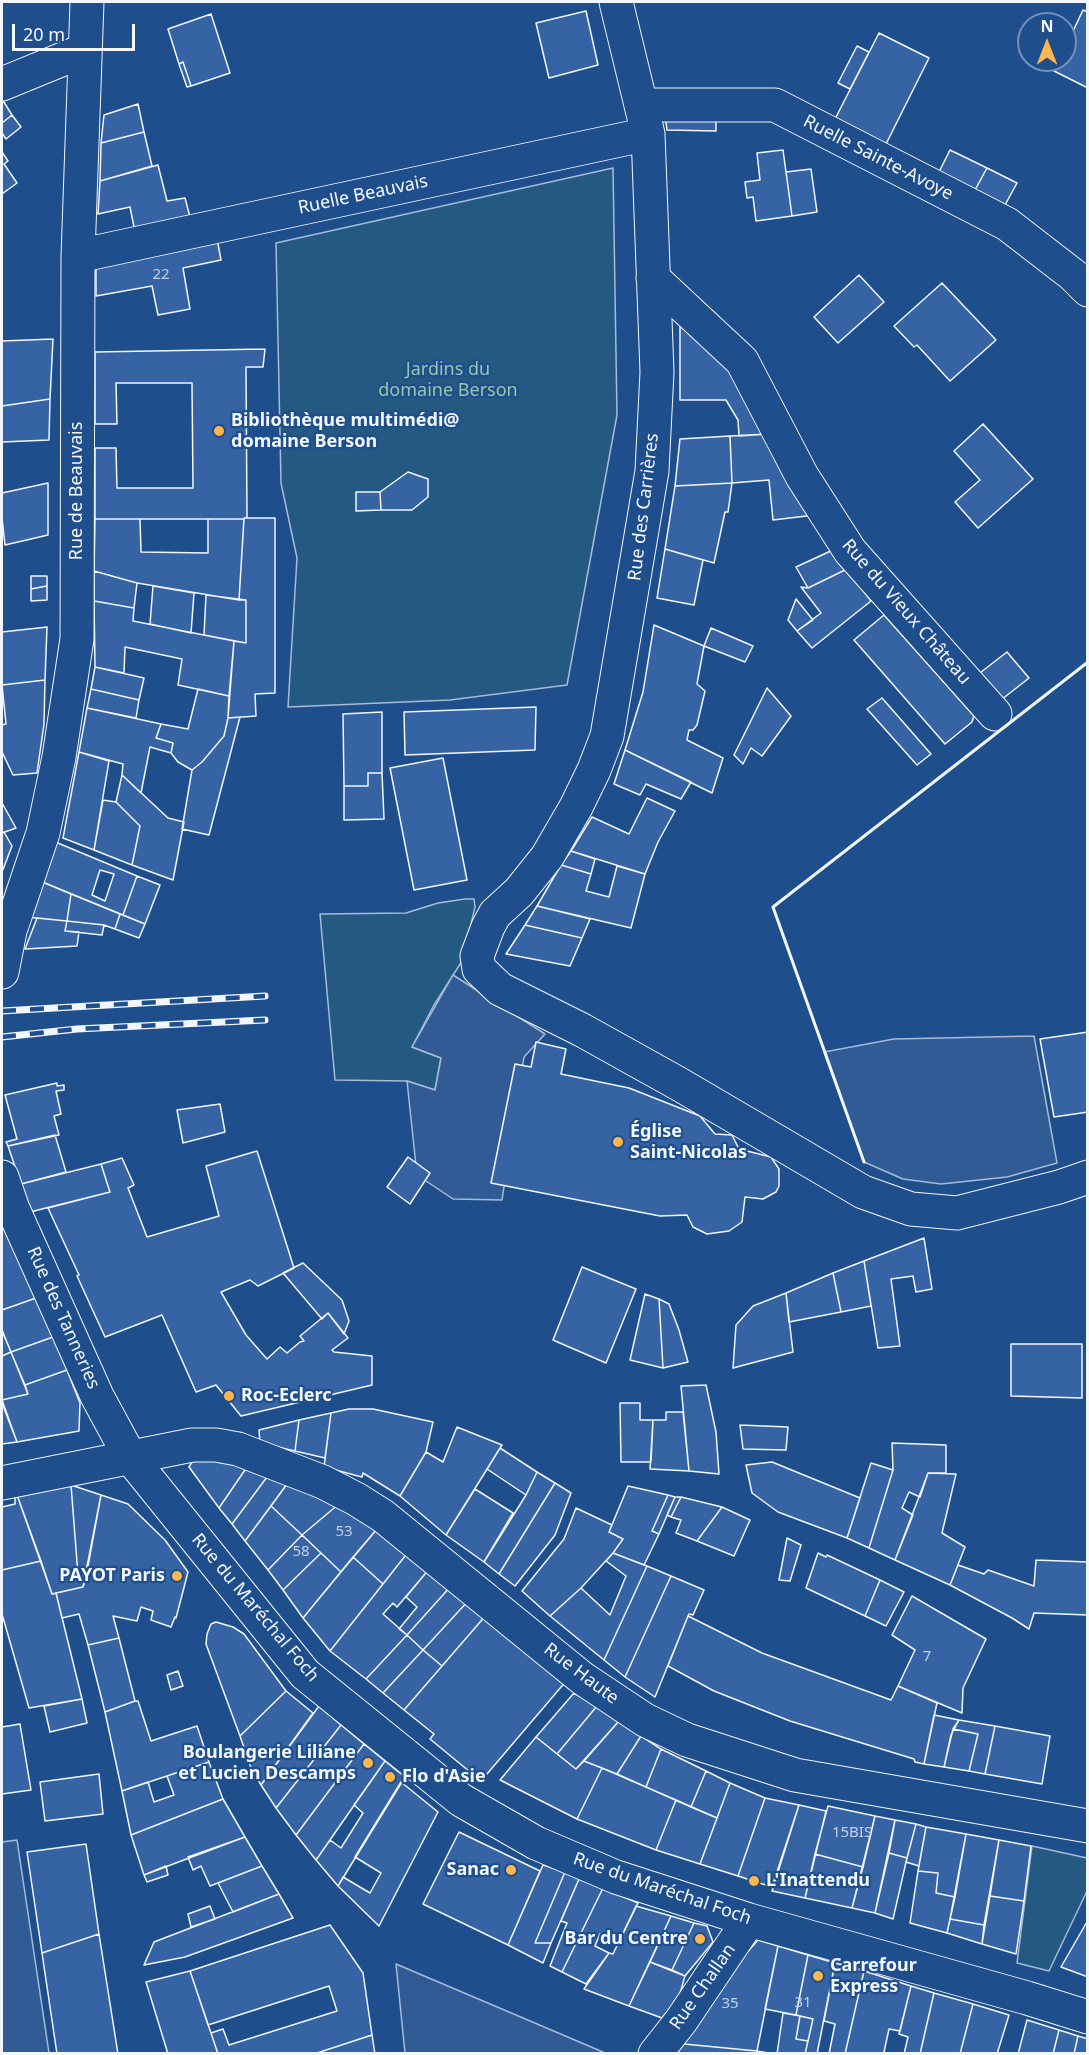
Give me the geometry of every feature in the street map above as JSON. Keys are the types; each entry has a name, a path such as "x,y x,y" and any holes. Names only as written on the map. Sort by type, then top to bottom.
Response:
{"street":[{"name":"Rue de Beauvais","path":"2,972 10,931 43,833 59,757 77,639 78,256 87,2"},
{"name":"Rue des Carrières","path":"616,2 645,119 657,372 652,471 607,736 576,807 547,856 519,892 495,914 477,956 477,963 482,974 500,989 582,1030 650,1068 863,1192 911,1209 957,1213 1059,1187 1088,1177"},
{"path":"2,84 85,50"},
{"name":"Ruelle Sainte-Avoye","path":"645,119 775,105 1007,224 1073,275 1088,290"},
{"name":"Ruelle Beauvais","path":"78,256 645,119"},
{"name":"Rue du Vieux Château","path":"653,278 742,361 802,476 850,551 995,714"},
{"name":"Rue des Tanneries","path":"2,1177 13,1209 97,1396 130,1457 155,1487"},
{"name":"Rue Haute","path":"2,1483 192,1444 216,1444 238,1449 323,1482 383,1516 582,1678 645,1720 687,1740 795,1775 1081,1825"},
{"name":"Rue du Maréchal Foch","path":"155,1487 305,1674 461,1800 536,1843 616,1877 749,1920 1088,2017"},
{"name":"Rue Challan","path":"655,2054 681,2021 749,1920"}],"green space":[{"name":"Jardins du domaine Berson","path":"613,168 617,415 567,685 450,700 288,707 297,558 281,483 276,243"},
{"path":"474,899 475,907 470,928 471,947 434,1005 412,1047 441,1058 435,1090 407,1081 335,1080 320,914 406,913 438,903"},
{"path":"1032,1846 1087,1858 1087,1891 1049,1971 1017,1963"}],"shaded area":[{"path":"453,975 545,1034 524,1057 502,1200 453,1199 417,1175 407,1081 435,1090 441,1058 412,1047"},
{"path":"1034,1036 1057,1163 1007,1177 941,1184 903,1179 864,1162 824,1052 894,1039"},
{"path":"17,1840 49,2053 2,2053 2,1842"},
{"path":"396,1964 603,2052 405,2053"}],"building":[{"path":"1083,10 1088,12 1088,88 1056,72 1077,72 1077,23"},
{"path":"586,11 598,65 549,78 536,23"},
{"path":"211,14 230,73 191,86 183,62 179,64 168,29"},
{"path":"879,33 929,58 885,146 834,121"},
{"path":"857,46 869,52 850,89 838,83"},
{"path":"183,62 191,86 187,87 179,64"},
{"path":"2,99 12,115 2,123"},
{"path":"138,104 144,132 101,143 104,115"},
{"path":"664,108 716,109 716,131 667,130"},
{"path":"12,115 21,127 6,139 2,133 2,123"},
{"path":"144,132 152,166 100,181 101,143"},
{"path":"783,150 792,216 756,221 753,197 747,198 745,182 760,180 757,153"},
{"path":"950,150 987,168 975,190 939,172"},
{"path":"2,152 8,161 4,164 17,183 2,194"},
{"path":"158,165 167,201 185,198 191,221 135,232 130,207 98,214 100,181"},
{"path":"987,168 1017,183 1005,205 975,190"},
{"path":"811,169 817,212 792,216 786,172"},
{"path":"216,233 221,260 183,268 190,309 158,315 152,286 96,296 96,256"},
{"path":"859,275 884,302 838,343 814,317"},
{"path":"942,283 996,340 950,381 917,345 914,347 894,326"},
{"path":"680,325 723,358 768,434 739,436 738,420 726,400 680,400"},
{"path":"53,339 50,399 2,406 2,341"},
{"name":"Bibliothèque multimédi@ domaine Berson","path":"265,349 263,367 246,367 247,517 244,519 95,519 95,448 116,448 117,488 193,488 192,383 116,383 117,424 95,424 95,352"},
{"path":"50,399 49,440 2,442 2,406"},
{"path":"983,424 1033,479 978,528 955,502 980,480 954,451"},
{"path":"768,434 815,515 773,520 769,480 732,483 730,436"},
{"path":"730,436 732,483 675,486 680,439"},
{"path":"408,472 428,479 428,497 412,510 381,510 380,492"},
{"path":"48,483 48,535 5,545 2,493"},
{"path":"732,483 728,512 725,512 714,563 665,549 675,486"},
{"path":"356,492 380,492 381,510 356,511"},
{"path":"244,518 275,518 275,693 255,694 256,716 228,718 234,641 246,643 246,600 239,600"},
{"path":"95,519 140,519 141,552 208,553 208,519 244,519 239,600 137,583 94,571"},
{"path":"665,549 703,560 694,605 657,598"},
{"path":"835,549 847,569 808,588 796,567"},
{"path":"847,569 871,601 812,648 797,631 821,613 801,587 808,588"},
{"path":"94,571 137,583 134,608 94,601"},
{"path":"31,576 47,576 47,586 31,589"},
{"path":"47,586 47,600 31,601 31,589"},
{"path":"153,586 194,593 191,633 150,624"},
{"path":"206,595 246,600 246,643 204,635"},
{"path":"796,599 813,620 797,631 788,620"},
{"path":"94,601 134,608 133,621 234,641 229,696 178,685 182,659 125,647 124,673 95,667"},
{"path":"884,615 974,716 972,722 945,744 854,640"},
{"path":"654,625 704,646 697,684 705,691 697,725 693,730 689,730 687,740 723,758 712,793 625,750 643,692"},
{"path":"47,627 45,680 2,685 2,632"},
{"path":"711,628 753,646 745,662 704,646"},
{"path":"1007,652 1029,678 1001,700 976,676"},
{"path":"95,667 144,678 139,700 91,689"},
{"path":"45,680 44,724 37,773 13,775 2,752 2,725 6,724 2,685"},
{"path":"767,688 791,716 762,756 751,748 743,764 734,755"},
{"path":"91,689 139,700 136,718 87,708"},
{"path":"198,689 229,696 228,718 224,736 192,770 178,762 171,753 173,743 156,738 161,724 188,729"},
{"path":"882,698 931,754 917,765 867,709"},
{"path":"536,707 535,750 405,755 404,712"},
{"path":"87,708 161,724 156,738 173,743 171,753 150,747 141,793 122,775 123,764 79,752"},
{"path":"382,712 382,773 368,773 368,786 344,786 343,714"},
{"path":"240,717 209,835 182,829 192,770 224,736 228,718"},
{"path":"625,750 691,782 681,799 646,784 640,795 614,784"},
{"path":"79,752 109,761 94,850 63,838"},
{"path":"443,758 467,880 414,890 390,768"},
{"path":"368,773 382,773 384,819 344,820 344,786 368,786"},
{"path":"122,775 168,818 184,822 173,880 132,865 140,826 116,802"},
{"path":"647,798 675,811 658,842 645,874 571,851 592,817 629,834"},
{"path":"103,800 116,802 140,826 132,865 94,850"},
{"path":"2,803 16,828 2,833"},
{"path":"4,832 12,846 2,872 2,833"},
{"path":"53,841 137,876 123,915 40,881","holes":["100,870 114,874 105,901 92,895"]},
{"path":"571,851 595,859 591,874 561,865"},
{"path":"561,865 591,874 586,891 609,897 617,866 645,874 631,928 537,906"},
{"path":"137,876 160,885 145,924 123,915"},
{"path":"40,881 71,894 67,921 26,917"},
{"path":"71,894 120,914 115,929 104,925 67,921"},
{"path":"537,906 590,919 582,938 525,925"},
{"path":"120,914 145,924 139,938 115,929"},
{"path":"37,918 67,921 65,931 79,932 77,946 25,949"},
{"path":"67,921 104,925 102,935 65,931"},
{"path":"525,925 582,938 570,966 506,954"},
{"path":"1088,1032 1088,1112 1054,1117 1040,1039"},
{"name":"Église Saint-Nicolas","path":"536,1042 566,1049 561,1074 629,1088 700,1116 715,1134 732,1135 739,1149 771,1157 779,1169 779,1186 776,1192 763,1199 745,1197 742,1222 729,1231 707,1234 693,1227 687,1215 660,1216 491,1183 515,1064 531,1067"},
{"path":"57,1083 57,1086 64,1085 64,1090 56,1091 61,1114 54,1116 59,1135 8,1146 6,1142 17,1139 5,1095"},
{"path":"220,1104 225,1132 183,1143 177,1110"},
{"path":"55,1135 66,1172 21,1184 8,1146"},
{"path":"257,1151 294,1268 258,1286 250,1280 221,1292 246,1335 267,1359 280,1347 287,1353 304,1341 300,1336 328,1313 348,1338 332,1350 372,1356 372,1385 241,1416 216,1385 196,1392 162,1315 105,1337 48,1208 110,1192 101,1164 122,1158 134,1185 128,1188 147,1237 219,1216 206,1166"},
{"path":"408,1157 430,1173 410,1204 387,1187"},
{"path":"101,1164 110,1192 30,1212 21,1184"},
{"path":"2,1216 36,1298 2,1310"},
{"path":"924,1238 932,1289 916,1292 913,1276 891,1279 900,1346 878,1348 864,1261"},
{"path":"864,1261 871,1306 841,1312 833,1273"},
{"path":"303,1263 342,1300 349,1321 344,1334 328,1313 322,1319 283,1273"},
{"path":"582,1267 636,1289 606,1363 553,1340"},
{"path":"833,1273 841,1312 789,1322 786,1293"},
{"path":"786,1293 793,1352 733,1368 736,1325 753,1306"},
{"path":"645,1294 659,1299 663,1368 630,1360"},
{"path":"36,1298 53,1337 11,1352 2,1331 2,1310"},
{"path":"659,1299 669,1304 688,1362 663,1368"},
{"path":"2,1330 11,1352 2,1356"},
{"path":"53,1337 67,1370 25,1385 11,1352"},
{"path":"1011,1344 1082,1344 1082,1398 1011,1396"},
{"path":"11,1352 28,1394 2,1400 2,1356"},
{"path":"67,1370 80,1403 79,1431 17,1442 2,1400 28,1394 25,1385"},
{"path":"706,1385 716,1432 719,1474 689,1471 681,1386"},
{"path":"2,1403 17,1442 2,1444"},
{"path":"620,1403 640,1403 640,1420 653,1420 651,1462 621,1462"},
{"path":"349,1409 373,1409 433,1422 426,1452 400,1496 363,1473 362,1477 324,1467 331,1413"},
{"path":"666,1412 683,1412 689,1471 650,1469 653,1420 666,1420"},
{"path":"331,1413 325,1458 295,1451 299,1420"},
{"path":"299,1420 295,1451 260,1443 259,1430"},
{"path":"740,1425 788,1427 786,1450 743,1449"},
{"path":"457,1427 502,1445 446,1535 400,1496 426,1452 443,1462"},
{"path":"892,1443 946,1445 946,1473 928,1473 920,1497 909,1492 902,1508 913,1515 895,1560 869,1548 893,1470"},
{"path":"500,1448 537,1472 526,1495 487,1469"},
{"path":"198,1452 249,1464 219,1508 189,1467"},
{"path":"772,1462 860,1498 847,1538 778,1512 752,1493 746,1465"},
{"path":"871,1463 893,1470 869,1548 847,1538"},
{"path":"249,1464 270,1473 232,1524 219,1508"},
{"path":"537,1472 555,1483 499,1574 484,1562 526,1495"},
{"path":"270,1473 290,1480 245,1541 232,1524"},
{"path":"928,1473 956,1474 942,1533 965,1547 950,1585 895,1560"},
{"path":"290,1480 340,1503 302,1535 271,1506"},
{"path":"555,1483 571,1493 555,1535 515,1586 499,1574"},
{"path":"71,1485 101,1495 86,1577 78,1575"},
{"path":"71,1485 78,1575 86,1577 83,1587 52,1594 17,1495"},
{"path":"628,1486 668,1495 652,1531 659,1534 644,1565 613,1553 623,1539 609,1532"},
{"path":"475,1489 513,1513 484,1562 446,1535"},
{"path":"15,1495 17,1495 41,1561 2,1570 2,1507 15,1504"},
{"path":"101,1495 128,1504 165,1540 188,1572 176,1618 171,1627 151,1620 153,1611 141,1607 137,1621 113,1616 119,1638 88,1645 79,1614 62,1618 56,1593 83,1587"},
{"path":"668,1495 675,1497 659,1534 652,1531"},
{"path":"675,1497 681,1497 671,1517 667,1515"},
{"path":"681,1497 722,1507 697,1541 676,1533 681,1520 671,1517"},
{"path":"340,1503 377,1529 341,1572 302,1535"},
{"path":"271,1506 302,1535 268,1570 245,1541"},
{"path":"722,1507 750,1520 734,1556 697,1541"},
{"path":"576,1508 612,1525 609,1532 623,1539 581,1588 550,1616 522,1591 564,1539"},
{"path":"377,1529 409,1551 383,1584 353,1557"},
{"path":"302,1535 321,1553 283,1590 268,1570"},
{"path":"787,1538 801,1545 790,1581 779,1580"},
{"path":"409,1551 430,1568 397,1607 393,1603 383,1614 407,1635 366,1679 330,1651"},
{"path":"321,1553 341,1572 303,1618 283,1590"},
{"path":"613,1553 647,1566 604,1660 550,1616 581,1588 610,1615 626,1576 606,1561"},
{"path":"818,1553 880,1580 865,1616 806,1588"},
{"path":"353,1557 383,1584 330,1651 303,1618"},
{"path":"1036,1560 1088,1562 1088,1615 1034,1613 1029,1629 950,1585 958,1565 984,1574 988,1570 1034,1586"},
{"path":"41,1561 52,1594 56,1593 82,1699 29,1708 2,1614 2,1570"},
{"path":"647,1566 671,1576 625,1677 604,1660"},
{"path":"430,1568 451,1586 407,1635 399,1629 417,1607 406,1597"},
{"path":"671,1576 704,1590 693,1615 688,1616 655,1697 625,1677"},
{"path":"880,1580 904,1592 886,1626 865,1616"},
{"path":"451,1586 469,1600 423,1650 407,1635"},
{"path":"912,1596 986,1639 963,1688 962,1713 898,1686 915,1650 892,1635"},
{"path":"469,1600 487,1614 442,1666 423,1650"},
{"path":"487,1614 567,1680 481,1781 430,1739 434,1734 404,1710"},
{"path":"688,1616 762,1653 891,1700 898,1686 937,1703 924,1764 790,1721 714,1691 668,1666"},
{"path":"216,1622 233,1627 244,1634 286,1691 240,1736 206,1644 211,1624"},
{"path":"407,1635 423,1650 383,1693 366,1679"},
{"path":"119,1638 135,1701 105,1712 88,1645"},
{"path":"423,1650 442,1666 404,1710 383,1693"},
{"path":"178,1671 183,1686 171,1690 167,1675"},
{"path":"286,1691 313,1713 261,1785 251,1768 240,1736"},
{"path":"574,1693 597,1706 557,1754 536,1737"},
{"path":"82,1699 87,1723 50,1732 44,1706"},
{"path":"138,1701 151,1741 197,1726 209,1762 122,1791 105,1712"},
{"path":"319,1706 341,1725 276,1808 261,1785"},
{"path":"597,1706 619,1721 576,1769 557,1754"},
{"path":"934,1715 959,1720 951,1735 944,1767 924,1764"},
{"path":"959,1720 995,1726 985,1774 969,1771 978,1734 953,1729"},
{"path":"619,1721 641,1736 617,1774 584,1761"},
{"path":"20,1724 31,1790 2,1794 2,1727"},
{"path":"341,1725 364,1744 296,1835 276,1808"},
{"path":"995,1726 1050,1736 1042,1784 985,1774"},
{"path":"953,1729 978,1734 969,1771 944,1767"},
{"path":"641,1736 661,1749 646,1787 617,1774"},
{"path":"536,1737 576,1769 584,1761 602,1768 577,1819 500,1780"},
{"path":"364,1744 385,1761 316,1860 296,1835"},
{"path":"661,1749 706,1771 691,1807 646,1787"},
{"path":"385,1761 405,1777 338,1886 316,1860 330,1840 341,1848 363,1813 354,1805"},
{"path":"209,1762 223,1799 131,1835 122,1791 148,1782 154,1802 174,1795 167,1776"},
{"path":"602,1768 676,1800 656,1850 577,1819"},
{"path":"706,1771 730,1783 717,1818 691,1807"},
{"path":"99,1774 103,1814 45,1821 40,1782"},
{"path":"401,1782 438,1812 379,1926 338,1886 343,1877 370,1893 381,1873 355,1857"},
{"path":"730,1783 765,1798 738,1876 700,1864"},
{"path":"765,1798 799,1805 772,1887 738,1876"},
{"path":"223,1799 245,1837 144,1875 131,1835"},
{"path":"676,1800 717,1818 700,1864 656,1850"},
{"path":"799,1805 826,1811 805,1898 772,1891"},
{"path":"828,1806 875,1816 863,1867 815,1854"},
{"path":"875,1816 895,1820 875,1913 852,1908"},
{"path":"895,1820 916,1824 907,1858 889,1853"},
{"path":"916,1824 926,1827 919,1866 906,1862"},
{"path":"926,1827 966,1834 955,1897 936,1893 938,1873 918,1871"},
{"path":"459,1832 540,1871 508,1945 423,1904"},
{"path":"966,1834 999,1840 984,1925 950,1919"},
{"path":"245,1837 262,1866 210,1886 201,1866 193,1870 188,1857"},
{"path":"999,1840 1031,1846 1024,1901 990,1896"},
{"path":"86,1844 99,1934 42,1953 27,1852"},
{"path":"889,1853 907,1858 893,1919 875,1913"},
{"path":"815,1854 863,1867 852,1908 805,1898"},
{"path":"543,1865 565,1872 535,1943 551,1943 543,1963 508,1945"},
{"path":"166,1866 168,1875 147,1882 144,1875"},
{"path":"262,1866 279,1894 233,1912 218,1883"},
{"path":"918,1871 938,1873 936,1893 955,1897 947,1933 910,1923"},
{"path":"565,1872 579,1879 551,1943 535,1943"},
{"path":"579,1879 603,1888 562,1972 550,1966 567,1923 561,1921"},
{"path":"603,1888 638,1903 619,1942 600,1934 595,1946 609,1953 586,1984 562,1972"},
{"path":"279,1894 293,1918 185,1957 144,1965 154,1942"},
{"path":"990,1896 1024,1901 1016,1954 982,1944"},
{"path":"210,1906 215,1919 191,1927 188,1914"},
{"path":"636,1906 671,1916 629,2006 584,1989 609,1953 613,1954"},
{"path":"671,1916 694,1923 672,1970 650,1962"},
{"path":"950,1919 984,1925 982,1944 947,1933"},
{"path":"1088,1920 1088,1977 1061,1967"},
{"path":"694,1923 707,1926 713,1942 685,1976 672,1970"},
{"path":"330,1925 363,1973 372,2035 314,2054 218,2054 211,2033 223,2029 229,2045 337,2011 329,1986 208,2025 190,1971"},
{"path":"99,1934 118,2054 57,2054 42,1953"},
{"path":"758,1940 778,1946 757,2051 684,2044 695,2028 710,1994"},
{"path":"778,1946 808,1955 796,2015 765,2009"},
{"path":"808,1955 835,1963 817,2054 805,2054 813,2019 796,2015"},
{"path":"650,1962 685,1976 679,1997 662,2018 629,2006"},
{"path":"835,1963 864,1971 845,2054 829,2054 835,2024 824,2021"},
{"path":"190,1971 218,2054 168,2054 146,1982"},
{"path":"864,1971 911,1986 900,2031 889,2029 884,2052 889,2054 845,2054"},
{"path":"911,1986 934,1993 920,2054 904,2054 908,2037 899,2034"},
{"path":"934,1993 973,2004 960,2054 920,2054"},
{"path":"973,2004 1009,2015 997,2054 960,2054"},
{"path":"783,2013 800,2016 796,2039 808,2041 805,2054 777,2054"},
{"path":"800,2016 813,2019 808,2041 796,2039"},
{"path":"1027,2020 1059,2030 1053,2054 1018,2054"},
{"path":"1059,2030 1078,2036 1074,2054 1053,2054"},
{"path":"372,2035 375,2054 314,2054"},
{"path":"1078,2036 1088,2039 1088,2054 1074,2054"},
{"path":"684,2044 757,2051 774,2054 676,2054"}],"railway":[{"path":"2,1011 265,996"},
{"path":"2,1037 77,1029 265,1020"}],"wall":[{"path":"864,1162 773,907 1088,662"}],"place":[{"name":"Bibliothèque multimédi@ domaine Berson","path":"219,431"},
{"name":"Église Saint-Nicolas","path":"618,1142"},
{"name":"Roc-Eclerc","path":"229,1396"},
{"name":"PAYOT Paris","path":"177,1576"},
{"name":"Boulangerie Liliane et Lucien Descamps","path":"368,1763"},
{"name":"Flo d'Asie","path":"390,1777"},
{"name":"Sanac","path":"511,1870"},
{"name":"L'Inattendu","path":"754,1881"},
{"name":"Bar du Centre","path":"700,1939"},
{"name":"Carrefour Express","path":"818,1976"}]}
